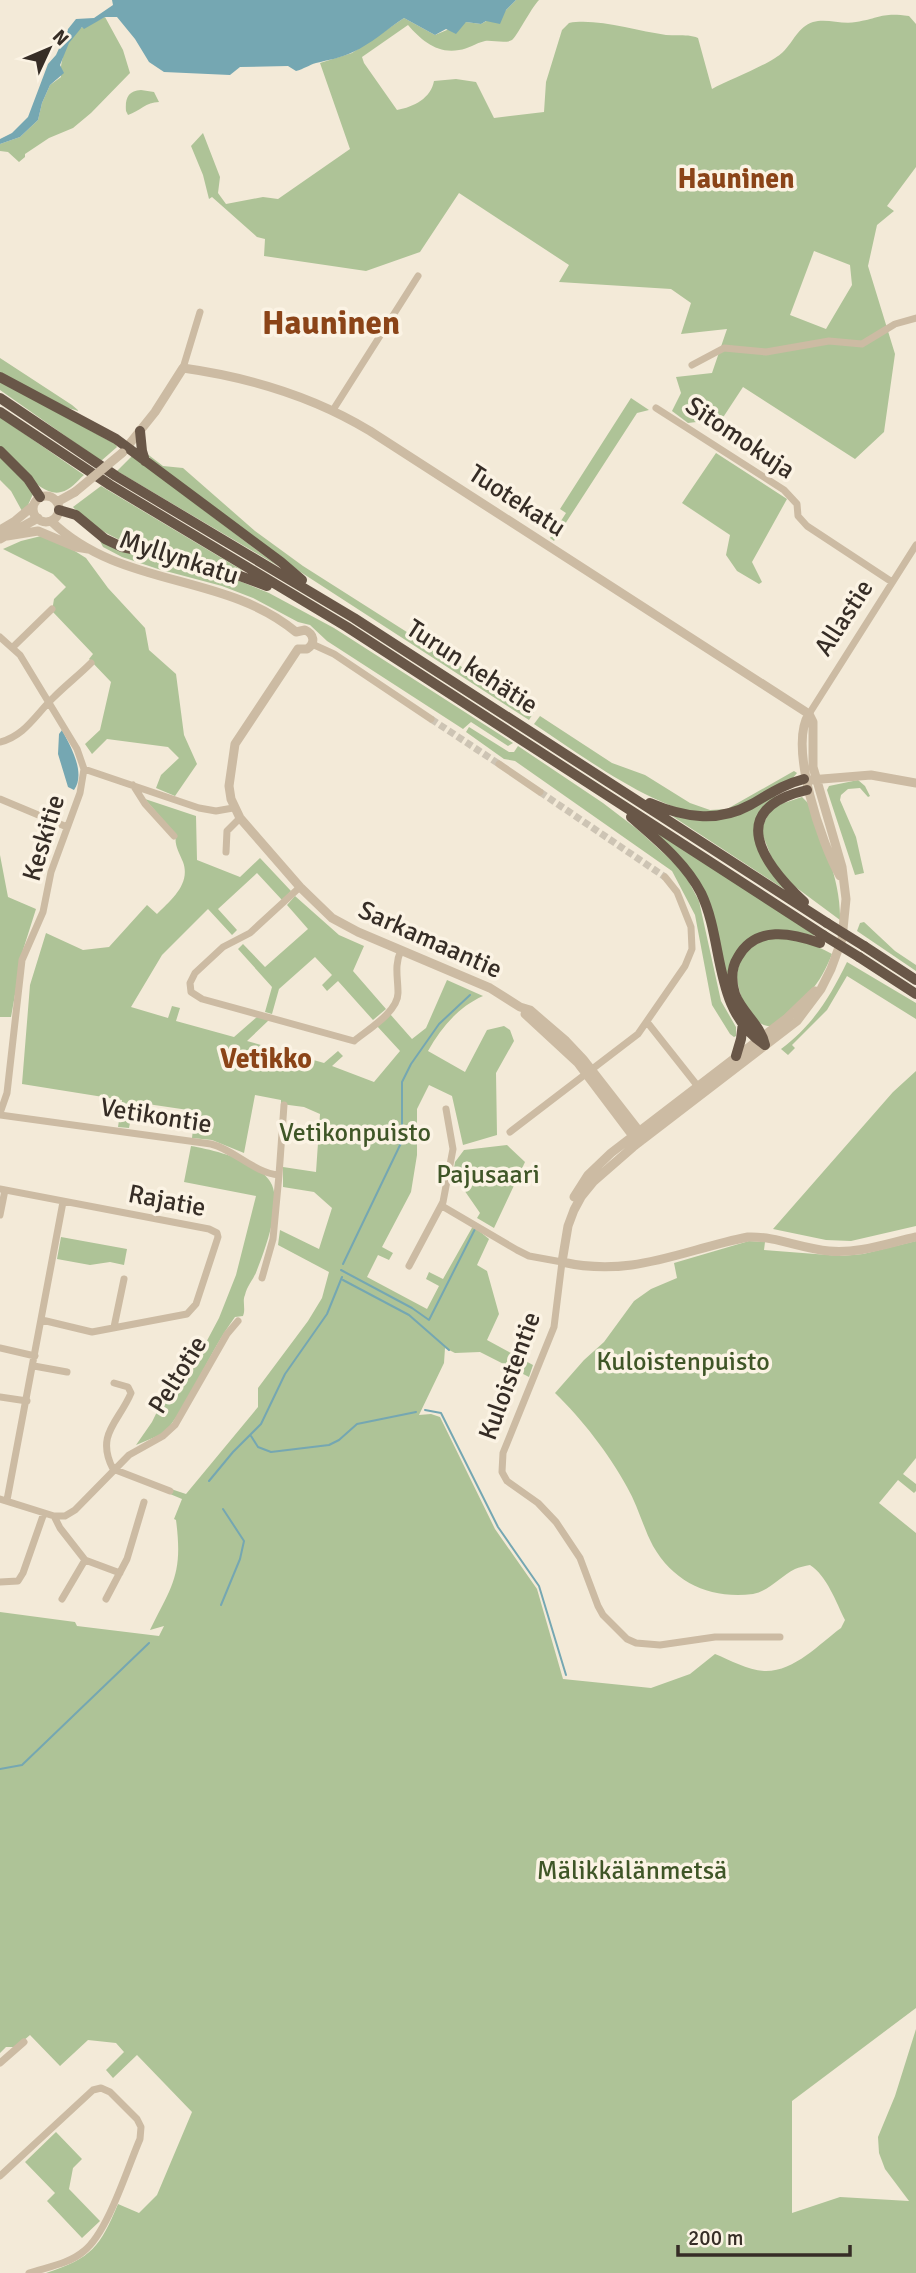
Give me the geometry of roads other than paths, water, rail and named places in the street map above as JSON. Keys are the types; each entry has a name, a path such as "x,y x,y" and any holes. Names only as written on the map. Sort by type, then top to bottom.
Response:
{"highway":[{"path":"0,377 102,431 281,562 321,597"},
{"name":"Turun kehätie","path":"0,398 127,483 321,597 916,980"},
{"name":"Turun kehätie","path":"0,412 110,485 297,597 603,792 822,939 859,957 916,993"},
{"path":"140,431 145,461"},
{"path":"0,451 28,479 36,501"},
{"path":"58,506 76,515 105,539 122,547 210,565 297,597"},
{"path":"625,792 675,813 712,817 741,810 787,785 809,783"},
{"path":"809,783 770,805 760,824 759,840 765,858 777,875 827,923"},
{"path":"603,792 674,856 696,884 708,913 726,992 743,1022 762,1040"},
{"path":"762,1040 734,991 732,972 739,954 751,941 768,934 822,939"},
{"path":"736,1056 743,1022"}],"street":[{"path":"333,410 418,276"},
{"path":"36,501 33,512 38,519 51,521 56,517 58,506 125,450 183,368 200,312"},
{"path":"692,365 724,348 766,352 829,341 862,344 895,324 916,318"},
{"name":"Tuotekatu","path":"183,368 252,383 333,410 370,431 809,714"},
{"name":"Sitomokuja","path":"656,408 783,489 797,504 798,516 807,526 892,582"},
{"path":"2,535 36,501 50,496 58,506"},
{"path":"2,535 38,519"},
{"name":"Myllynkatu","path":"51,521 117,563 240,600 272,615 296,632"},
{"path":"2,535 38,531 76,547 93,550"},
{"name":"Allastie","path":"809,783 803,736 804,722 916,545"},
{"path":"13,647 52,609"},
{"path":"309,631 312,644 307,649 298,649 293,641 296,632 309,631"},
{"name":"Keskitie","path":"0,637 13,647 50,702 77,749 84,769 80,793 51,872 44,912 23,960 7,1093 0,1114"},
{"path":"312,644 334,654 431,719"},
{"path":"84,769 204,810 233,808 229,786 235,744 298,649"},
{"path":"0,742 23,731 91,663"},
{"path":"499,764 540,792"},
{"path":"809,783 871,775 916,783"},
{"name":"Kuloistentie","path":"700,1089 736,1056 797,1021 818,995 839,953 846,914 843,880 836,869 809,783"},
{"path":"132,785 174,836"},
{"path":"0,799 67,827"},
{"name":"Sarkamaantie","path":"233,808 300,887 337,921 490,988 520,1007 530,1010 550,1026 638,1136"},
{"path":"226,852 227,831 240,818"},
{"path":"510,1132 631,1039 648,1022 685,966 692,949 692,932 674,887 665,877"},
{"path":"300,887 250,933 228,943 195,973 190,983 191,992 202,999 354,1041 396,1002 398,993 395,972 401,950"},
{"path":"648,1022 700,1089"},
{"name":"Kuloistentie","path":"762,1040 638,1136 580,1197 570,1219 554,1327 503,1453 502,1472 508,1481 538,1503 556,1522 580,1558 598,1606 627,1639 636,1643 660,1645 715,1637 780,1637"},
{"path":"262,1278 273,1239 284,1105"},
{"path":"409,1266 442,1206 453,1149 446,1109"},
{"name":"Vetikontie","path":"0,1114 211,1144 228,1150 268,1173 279,1175"},
{"path":"0,1215 2,1190"},
{"name":"Rajatie","path":"2,1190 209,1229 217,1233 217,1242 199,1297 192,1310 180,1317 92,1332 42,1320"},
{"path":"63,1202 34,1366 4,1499 54,1516 85,1560 120,1573"},
{"path":"442,1206 529,1256 588,1266 645,1264 748,1237 822,1251 843,1252 916,1237"},
{"path":"114,1327 124,1279"},
{"name":"Peltotie","path":"54,1516 65,1516 75,1510 113,1469 136,1450 163,1436 175,1425 227,1334 238,1321"},
{"path":"0,1348 35,1356"},
{"path":"34,1366 67,1372"},
{"path":"114,1384 128,1387 131,1393 114,1418 106,1444 106,1456 113,1469 170,1491"},
{"path":"0,1397 27,1401"},
{"path":"106,1599 127,1559 144,1502"},
{"path":"0,1582 18,1581 44,1513"},
{"path":"62,1599 85,1560"},
{"path":"0,2063 24,2042"},
{"path":"0,2176 93,2090 101,2088 110,2092 137,2119 141,2127 140,2139 103,2227 94,2241 69,2260 29,2273"}],"water":[{"path":"112,0 516,0 506,10 500,24 486,21 481,24 466,22 456,34 446,29 435,35 404,18 366,45 344,56 296,71 288,66 240,67 230,75 164,72 149,62 117,17 105,17 84,29 82,27 69,43 60,65 64,73 50,85 38,120 20,137 0,144 0,139 12,133 28,117 48,64 56,55 68,29 76,19 94,18 113,5"},
{"path":"62,730 78,768 74,790 68,787 58,754 59,734"}],"waterway":[{"path":"343,1264 402,1141 402,1082 439,1024 470,995"},
{"path":"341,1270 429,1320 475,1229"},
{"path":"209,1481 261,1424 285,1374 327,1314 342,1277"},
{"path":"343,1280 409,1315 449,1350"},
{"path":"425,1410 441,1413 498,1527 539,1586 566,1675"},
{"path":"251,1436 258,1447 271,1452 329,1445 357,1424 416,1412"},
{"path":"221,1605 240,1559 244,1541 223,1509"},
{"path":"0,1769 22,1765 149,1643"}],"tunnel":[{"path":"431,719 499,764"},
{"path":"540,792 665,877"}],"district":[{"name":"Hauninen","path":"736,179"},
{"name":"Hauninen","path":"331,323"},
{"name":"Vetikko","path":"266,1059"}],"park label":[{"name":"Vetikonpuisto","path":"355,1133"},
{"name":"Pajusaari","path":"488,1175"},
{"name":"Kuloistenpuisto","path":"683,1362"},
{"name":"Mälikkälänmetsä","path":"632,1871"}]}
